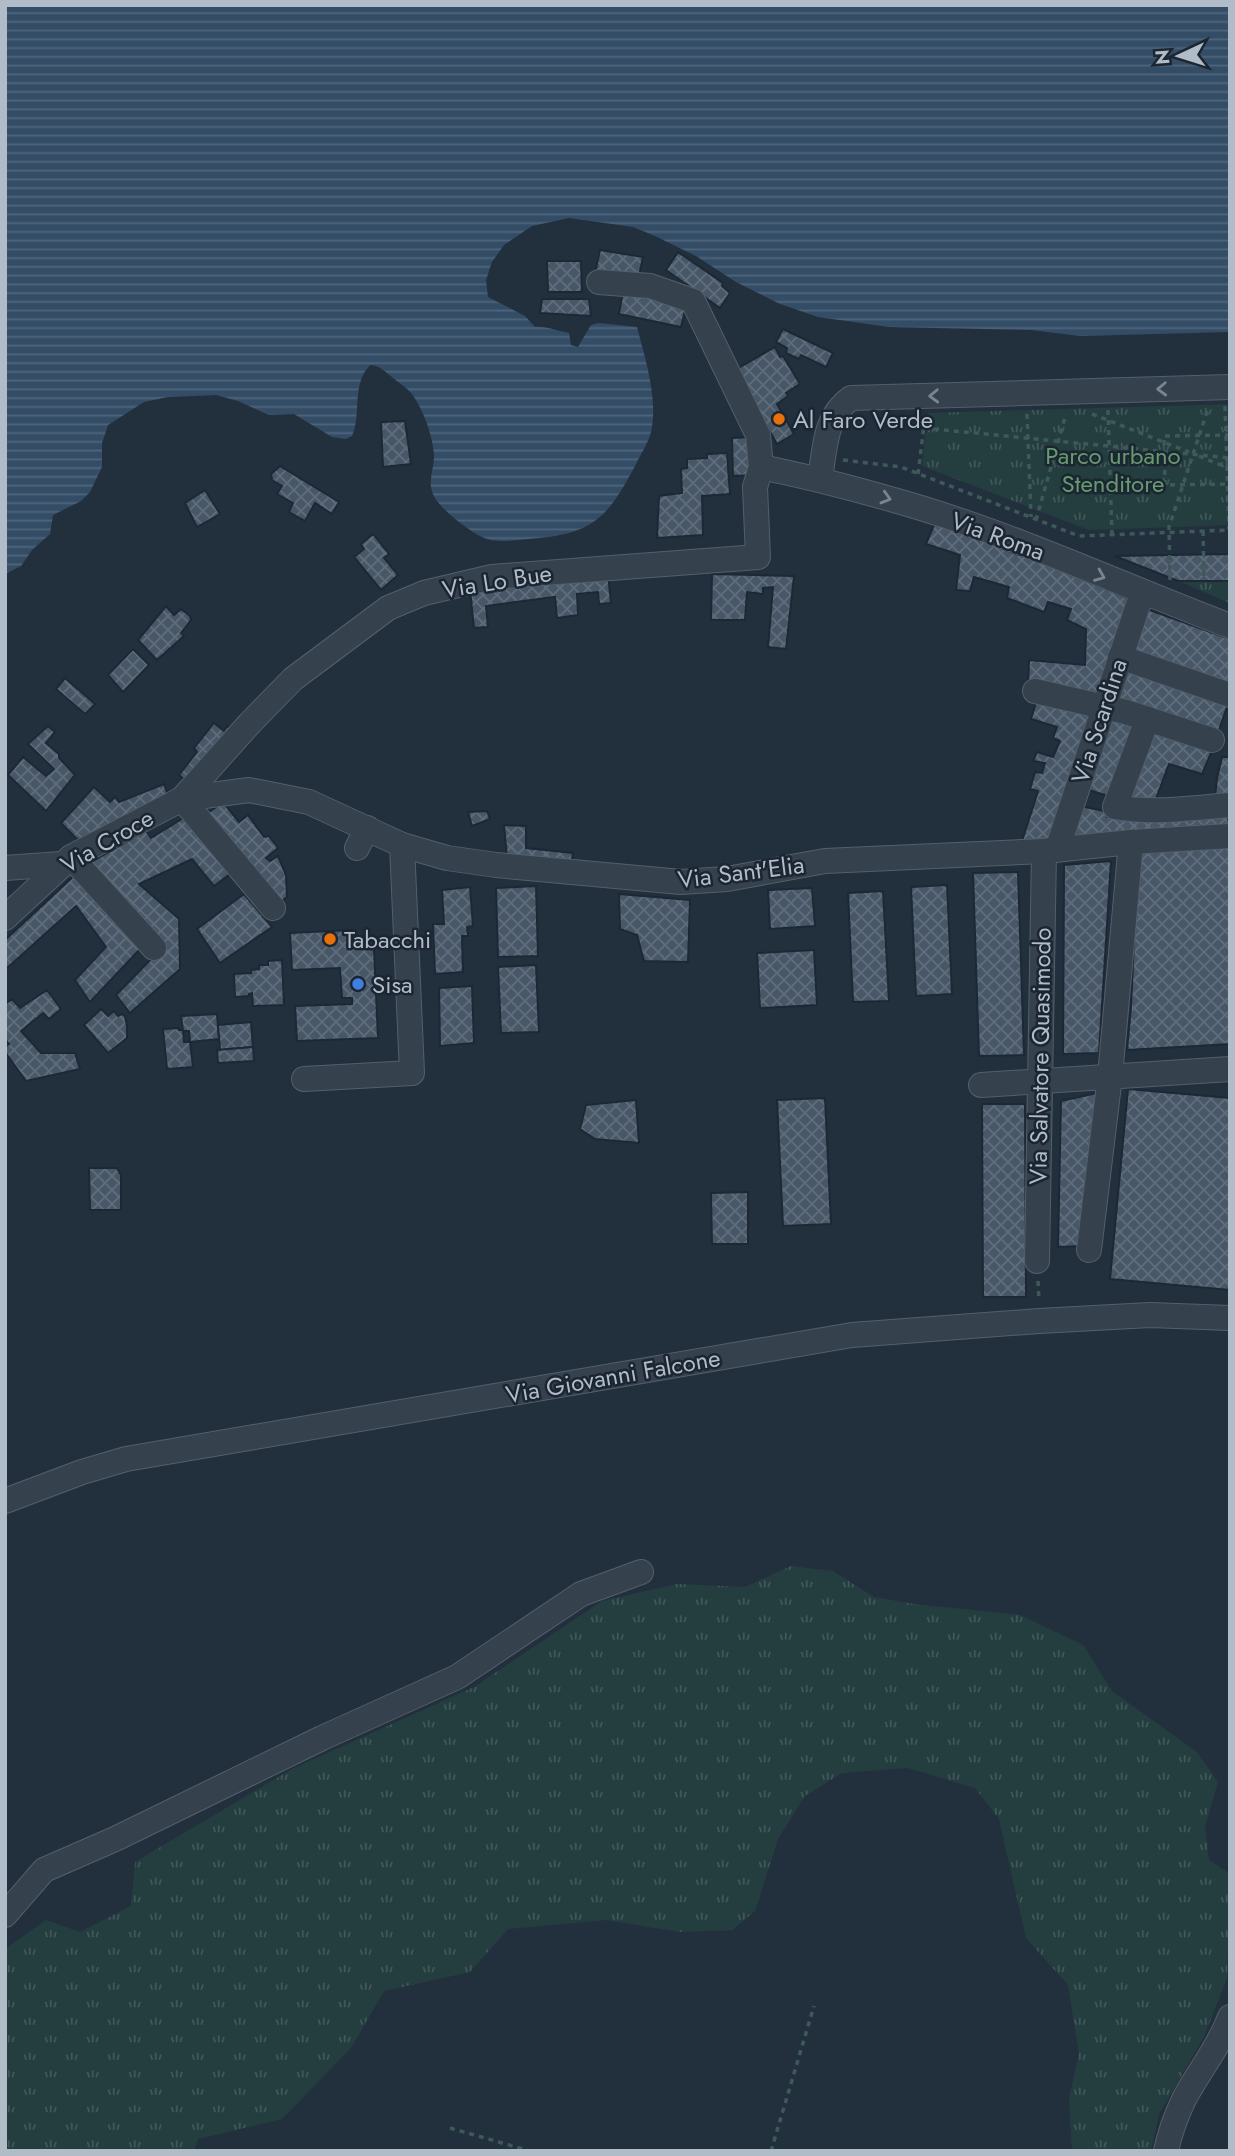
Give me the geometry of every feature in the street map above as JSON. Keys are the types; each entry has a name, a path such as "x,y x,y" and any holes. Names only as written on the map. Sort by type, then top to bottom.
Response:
{"street":[{"path":"599,282 650,286 693,301 758,435 761,467"},
{"path":"822,469 827,433 833,416 851,398 1107,391 1222,396"},
{"name":"Via Roma","path":"761,467 822,469 1230,626"},
{"name":"Via Lo Bue","path":"182,799 293,679 388,608 424,593 492,577 758,556 755,487 761,467"},
{"name":"Via Scardina","path":"1051,851 1144,593"},
{"path":"1121,657 1230,695"},
{"path":"1035,691 1126,712 1212,740"},
{"path":"1147,720 1115,807 1156,810 1230,805"},
{"name":"Via Sant'Elia","path":"182,799 249,790 309,802 362,838 402,845 447,858 681,882 727,879 825,862 1051,851 1131,842 1230,836"},
{"path":"182,799 273,908"},
{"name":"Via Croce","path":"5,918 66,860 182,799"},
{"path":"1089,1250 1110,1076 1131,842"},
{"path":"304,1079 412,1073 402,845"},
{"name":"Via Salvatore Quasimodo","path":"1037,1261 1040,1081 1051,851"},
{"path":"5,869 66,860 155,947"},
{"path":"981,1085 1230,1069"},
{"name":"Via Giovanni Falcone","path":"5,1501 82,1472 139,1456 852,1335 1150,1315 1230,1318"},
{"path":"5,1915 44,1870 457,1677 581,1594 641,1572"},
{"path":"1166,2151 1172,2126 1185,2097 1208,2062 1230,2017"}],"path":[{"path":"1107,391 1112,535"},
{"path":"822,469 901,467 1079,536 1229,530 1228,435 1222,396"},
{"path":"1170,578 1169,532 1199,436 1222,396"},
{"path":"1036,520 1068,404"},
{"path":"1027,405 1031,517"},
{"path":"1088,412 1228,468"},
{"path":"924,428 1228,457"},
{"path":"1228,435 1164,436 1164,451 1165,485 1229,484"},
{"path":"1203,531 1204,581"},
{"path":"1037,1261 1040,1321"},
{"path":"771,2151 814,2006"},
{"path":"450,2128 530,2151"}],"green space":[{"name":"Parco urbano Stenditore","path":"1230,404 1230,525 1089,530 922,466 928,413"},
{"path":"1178,581 1230,581 1230,603"},
{"path":"791,1566 833,1571 874,1597 1020,1615 1083,1645 1112,1691 1197,1752 1218,1782 1205,1826 1209,1860 1230,1874 1227,1978 1204,2037 1159,2114 1151,2151 1072,2151 1069,2098 1079,2054 1068,1985 1026,1938 999,1819 975,1788 908,1768 842,1773 805,1796 778,1839 755,1911 732,1930 679,1932 606,1920 508,1929 470,1972 384,1991 351,2048 282,2119 198,2139 194,2151 5,2151 5,1949 46,1920 80,1932 131,1906 135,1862 292,1769 474,1687 602,1601 677,1584 745,1587"}],"water":[{"path":"5,5 1230,5 1230,332 1080,336 1031,330 889,327 818,317 780,304 736,282 696,256 633,227 569,218 532,226 504,245 492,262 486,280 488,297 525,316 535,327 569,333 571,345 578,347 591,325 598,323 637,327 652,389 651,432 625,485 605,512 594,521 568,533 511,541 488,539 469,529 445,510 434,497 431,481 433,446 427,423 412,394 384,371 370,365 361,381 355,427 352,436 346,439 332,437 294,414 269,415 238,401 216,395 168,397 144,402 108,425 102,443 102,467 90,492 81,501 53,515 50,534 32,550 21,566 5,574"}],"building":[{"path":"600,250 643,257 638,280 595,273"},
{"path":"678,252 723,283 722,286 730,293 720,308 666,270"},
{"path":"547,261 581,261 582,292 548,292"},
{"path":"623,291 687,303 681,327 619,314"},
{"path":"542,299 589,299 591,316 540,313"},
{"path":"783,329 833,353 826,367 801,355 799,359 786,353 787,348 776,342"},
{"path":"775,347 800,384 786,393 788,396 777,404 794,434 777,444 735,370"},
{"path":"405,421 411,464 383,467 381,422"},
{"path":"752,437 753,475 733,476 732,438"},
{"path":"727,453 730,494 702,496 703,535 657,538 659,496 682,493 681,469 687,468 687,459"},
{"path":"280,466 339,502 332,514 315,503 305,521 289,512 293,503 277,494 282,486 272,480 271,474"},
{"path":"205,490 220,514 197,527 185,503"},
{"path":"936,520 1132,600 1099,696 1028,684 1029,660 1085,665 1086,629 1067,620 1071,609 1048,602 1044,612 1007,598 1009,587 974,577 970,591 956,590 960,555 926,544"},
{"path":"373,534 389,554 384,558 398,575 381,590 354,557 364,549 361,544"},
{"path":"1230,554 1230,581 1178,581 1115,556"},
{"path":"608,574 611,603 599,604 598,592 577,594 578,615 557,618 555,597 486,606 488,627 474,628 470,590"},
{"path":"712,574 794,576 786,649 768,647 773,587 763,588 763,594 747,592 745,620 711,620"},
{"path":"166,606 174,615 181,609 191,620 181,633 184,636 157,660 138,640"},
{"path":"1144,608 1230,639 1230,688 1129,654"},
{"path":"133,649 149,665 123,692 108,675"},
{"path":"1122,668 1229,701 1218,733 1112,702"},
{"path":"65,678 95,704 85,714 56,689"},
{"path":"1038,696 1088,713 1091,718 1056,839 1022,841 1038,791 1030,789 1035,772 1042,773 1045,763 1033,761 1037,752 1053,757 1060,741 1053,738 1057,727 1031,719"},
{"path":"1109,717 1137,726 1111,797 1083,788"},
{"path":"214,723 224,731 227,726 235,732 190,785 179,775 197,752 194,748"},
{"path":"1151,724 1214,746 1202,774 1169,764 1154,804 1125,796"},
{"path":"48,726 55,732 46,743 59,754 59,758 75,775 46,811 8,775 23,757 46,776 54,769 28,744"},
{"path":"1222,757 1230,757 1230,797 1215,797"},
{"path":"164,784 170,801 78,840 61,823 94,787 110,802 115,797 119,802"},
{"path":"223,802 239,822 248,815 264,837 269,836 278,848 266,858 270,861 278,856 286,875 287,897 276,905 208,813"},
{"path":"1080,806 1109,812 1107,817 1227,811 1230,830 1068,837"},
{"path":"487,811 490,819 472,826 468,812"},
{"path":"185,817 230,874 214,886 192,859 139,884 179,919 180,969 130,1013 116,995 162,948 84,866 146,831 151,838"},
{"path":"504,825 526,826 526,848 573,853 571,865 507,858"},
{"path":"1230,846 1230,1044 1127,1050 1138,852"},
{"path":"1111,861 1099,1053 1063,1054 1064,865"},
{"path":"1018,872 1024,1055 979,1056 973,873"},
{"path":"76,874 141,948 90,1002 75,980 106,947 76,906 5,970 5,940"},
{"path":"947,885 952,994 916,996 911,887"},
{"path":"536,886 538,956 498,957 496,888"},
{"path":"470,887 473,926 467,927 468,936 462,936 463,972 435,974 433,924 444,924 442,890"},
{"path":"812,888 815,926 770,929 768,890"},
{"path":"883,891 889,1001 853,1002 848,893"},
{"path":"244,894 272,927 220,963 197,929"},
{"path":"619,894 690,900 688,962 644,961 637,935 620,929"},
{"name":"Sisa","path":"351,930 351,935 357,935 357,940 369,939 369,949 374,949 378,1038 297,1041 295,1006 352,1004 352,998 342,998 340,968 292,970 290,933"},
{"path":"814,950 817,1005 760,1008 757,953"},
{"path":"282,960 284,1005 253,1006 252,993 249,996 235,997 234,974 251,973 251,970 259,969 259,965 268,965 268,961"},
{"path":"536,965 539,1032 501,1033 498,967"},
{"path":"472,986 474,1043 440,1046 439,988"},
{"path":"47,990 61,1009 49,1019 43,1013 21,1031 41,1053 75,1053 80,1069 26,1081 5,1052 5,1047 9,1044 5,1039 5,1004 12,999 20,1008"},
{"path":"101,1009 108,1016 114,1011 118,1016 122,1014 127,1026 127,1038 108,1053 84,1025"},
{"path":"217,1014 219,1039 190,1042 189,1031 183,1031 181,1016"},
{"path":"251,1022 253,1047 220,1050 218,1025"},
{"path":"163,1029 183,1030 184,1042 190,1042 193,1067 167,1069"},
{"path":"253,1047 254,1061 218,1063 217,1050"},
{"path":"1128,1089 1230,1098 1230,1290 1110,1279"},
{"path":"1097,1093 1083,1246 1058,1247 1061,1101"},
{"path":"825,1098 831,1224 783,1226 777,1100"},
{"path":"636,1100 639,1143 595,1139 580,1129 586,1105"},
{"path":"982,1104 1025,1104 1026,1297 983,1297"},
{"path":"89,1168 117,1168 121,1175 121,1210 90,1210"},
{"path":"748,1192 748,1244 712,1244 711,1193"}],"place":[{"name":"Al Faro Verde","path":"779,419"},
{"name":"Tabacchi","path":"330,939"},
{"name":"Sisa","path":"358,984"}]}
